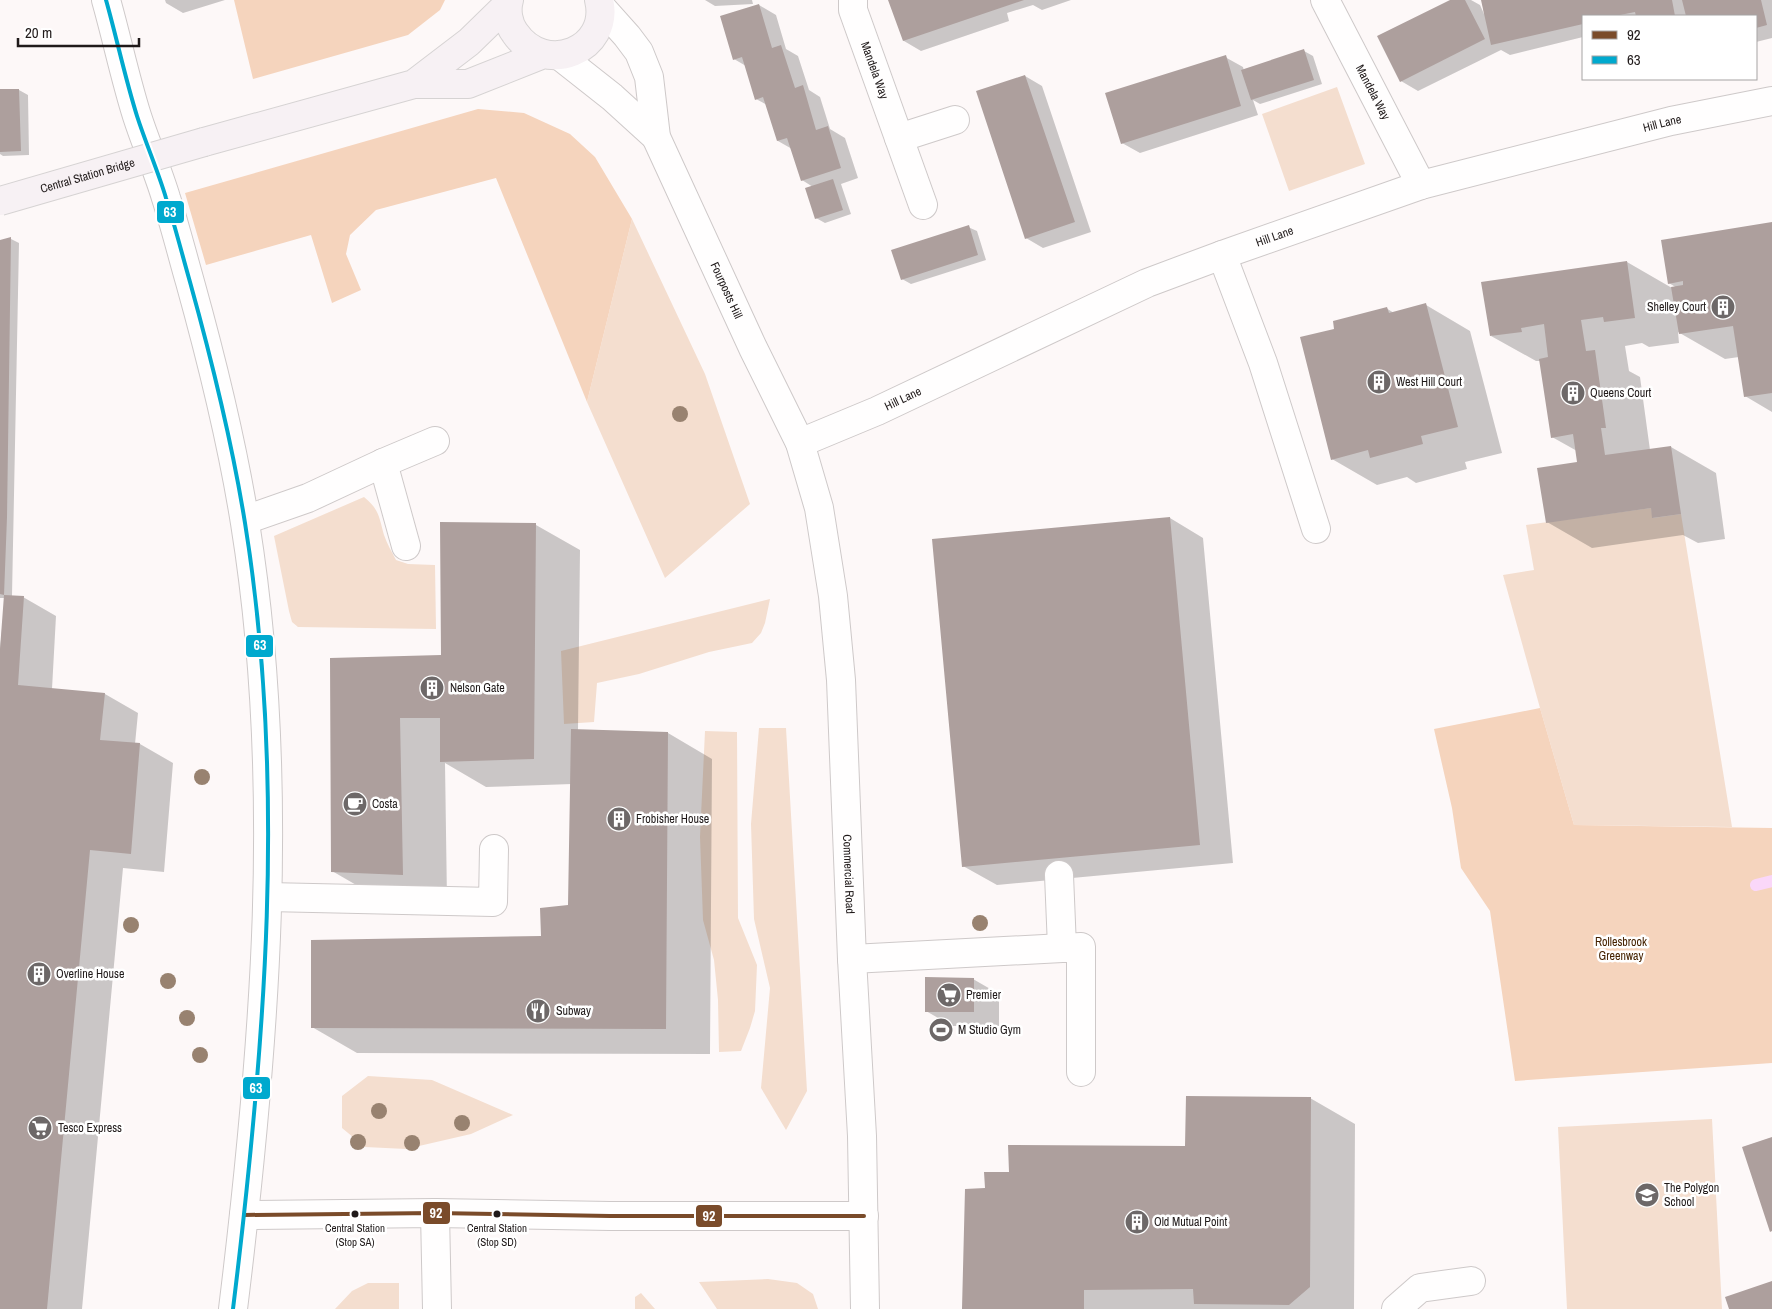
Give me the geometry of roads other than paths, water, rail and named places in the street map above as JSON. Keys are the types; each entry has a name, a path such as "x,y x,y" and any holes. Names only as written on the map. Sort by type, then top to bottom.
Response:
{"main road":[{"path":"509,2 508,17 512,30 529,49 551,55"},
{"path":"414,84 469,42 509,2"},
{"path":"414,84 468,84 551,55 573,52 585,45 594,34 600,21 600,4"},
{"name":"Central Station Bridge","path":"0,201 414,84"}],"street":[{"path":"106,0 137,114 166,199 213,364 245,520 260,626 267,724 268,897 255,1110 233,1309"},
{"name":"Mandela Way","path":"853,0 853,10 923,205"},
{"name":"Mandela Way","path":"1329,2 1421,185"},
{"name":"Fourposts Hill","path":"600,4 639,52 649,77 656,137 753,348 800,443"},
{"name":"Fourposts Hill","path":"551,55 612,97 656,137"},
{"name":"Hill Lane","path":"800,443 877,411 1147,283 1222,255 1421,185 1671,121 1772,101"},
{"path":"899,138 955,120"},
{"path":"1222,255 1263,363 1316,529"},
{"path":"245,520 308,498 383,462 436,441"},
{"name":"Commercial Road","path":"800,443 819,508 833,596 841,680 860,1110 865,1309"},
{"path":"383,462 406,546"},
{"path":"268,897 493,902 494,849"},
{"path":"1059,875 1062,947"},
{"path":"852,959 1081,947 1081,1072"},
{"path":"436,1214 437,1309"},
{"path":"244,1215 864,1216"},
{"path":"1396,1309 1420,1288 1471,1281"}],"waterway":[{"path":"1756,885 1772,881"}],"place":[{"name":"Shelley Court","path":"1723,307"},
{"name":"West Hill Court","path":"1379,382"},
{"name":"Queens Court","path":"1573,393"},
{"name":"Nelson Gate","path":"432,688"},
{"name":"Costa","path":"355,804"},
{"name":"Frobisher House","path":"619,819"},
{"name":"Overline House","path":"39,974"},
{"name":"Premier","path":"949,995"},
{"name":"Subway","path":"538,1011"},
{"name":"M Studio Gym","path":"941,1030"},
{"name":"Tesco Express","path":"40,1128"},
{"name":"The Polygon School","path":"1647,1195"},
{"name":"Central Station (Stop SA)","path":"355,1214"},
{"name":"Central Station (Stop SD)","path":"497,1214"},
{"name":"Old Mutual Point","path":"1137,1222"}],"park label":[{"name":"Rollesbrook Greenway","path":"1621,949"}]}
